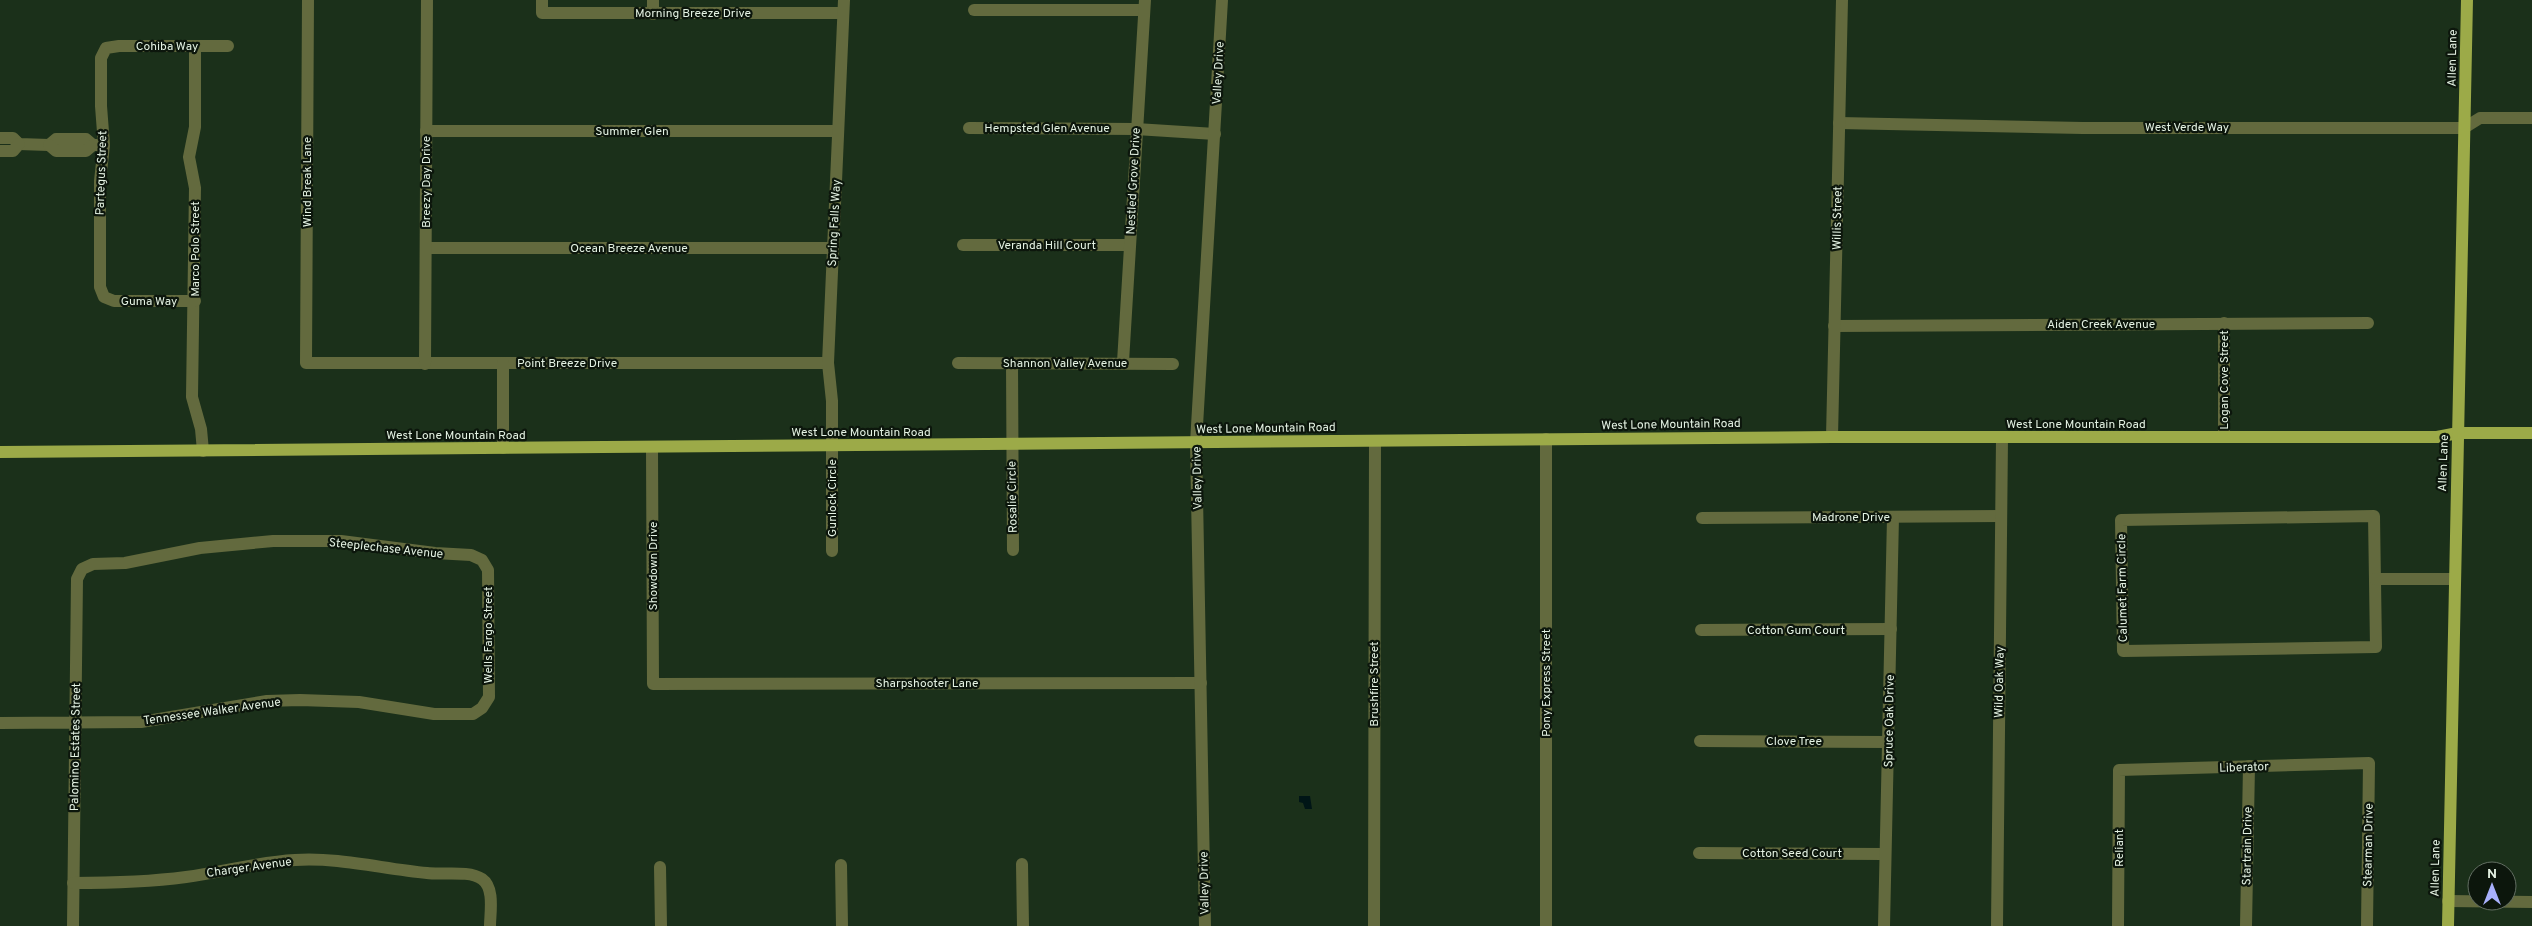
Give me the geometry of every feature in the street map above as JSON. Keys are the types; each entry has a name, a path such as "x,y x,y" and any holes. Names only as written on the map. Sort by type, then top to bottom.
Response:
{"main road":[{"name":"Allen Lane","path":"2448,926 2467,0"},
{"name":"West Lone Mountain Road","path":"0,452 1832,437 2437,437 2458,433 2532,433"}],"street":[{"name":"Wind Break Lane","path":"306,364 308,0"},
{"name":"Breezy Day Drive","path":"425,364 427,0"},
{"path":"653,0 653,14"},
{"name":"Valley Drive","path":"1205,926 1196,443 1222,0"},
{"name":"Willis Street","path":"1832,437 1842,0"},
{"path":"974,10 1145,5"},
{"name":"Nestled Grove Drive","path":"1123,362 1145,5"},
{"name":"Morning Breeze Drive","path":"542,6 653,14 844,6"},
{"name":"Spring Falls Way","path":"832,446 832,401 828,364 844,6"},
{"name":"Cohiba Way","path":"106,48 119,46 228,46"},
{"name":"Marco Polo Street","path":"195,46 195,127 189,157 195,188 195,301 192,397 201,428 203,451"},
{"name":"Partegus Street","path":"104,297 100,287 99,145 101,58 106,48"},
{"name":"West Verde Way","path":"1839,123 2083,128 2464,128 2480,118 2532,118"},
{"name":"Hempsted Glen Avenue","path":"969,128 1136,129 1215,134"},
{"name":"Summer Glen","path":"426,131 838,131"},
{"path":"0,138 13,138 19,144 49,145 56,138 86,138 99,145"},
{"path":"0,151 13,151 19,144"},
{"name":"Veranda Hill Court","path":"963,245 1130,245"},
{"name":"Ocean Breeze Avenue","path":"426,248 833,248"},
{"name":"Guma Way","path":"104,297 114,302 195,301"},
{"name":"Logan Cove Street","path":"2224,323 2224,438"},
{"name":"Aiden Creek Avenue","path":"1834,326 2368,323"},
{"name":"Shannon Valley Avenue","path":"958,363 1123,362 1173,364"},
{"name":"Rosalie Circle","path":"1012,363 1013,550"},
{"name":"Point Breeze Drive","path":"306,364 828,364"},
{"path":"504,364 504,448"},
{"name":"Wild Oak Way","path":"1997,926 2002,438"},
{"name":"Pony Express Street","path":"1546,439 1546,926"},
{"name":"Brushfire Street","path":"1374,926 1375,441"},
{"name":"Gunlock Circle","path":"832,446 832,551"},
{"name":"Showdown Drive","path":"652,448 653,684"},
{"name":"Madrone Drive","path":"1702,518 2001,516"},
{"name":"Calumet Farm Circle","path":"2374,516 2375,579 2376,647 2123,651 2121,520 2374,516"},
{"name":"Spruce Oak Drive","path":"1884,926 1893,517"},
{"name":"Steeplechase Avenue","path":"82,569 93,564 125,563 200,548 273,541 341,541 435,553 471,555 482,560"},
{"name":"Wells Fargo Street","path":"482,560 488,570 489,697 482,708"},
{"name":"Palomino Estates Street","path":"72,926 77,579 82,569"},
{"path":"2375,579 2454,579"},
{"name":"Cotton Gum Court","path":"1701,630 1891,629"},
{"name":"Sharpshooter Lane","path":"653,684 1201,683"},
{"name":"Tennessee Walker Avenue","path":"0,723 75,724 141,722 267,701 359,702 434,714 473,714 482,708"},
{"name":"Clove Tree","path":"1700,741 1888,742"},
{"name":"Liberator","path":"2119,770 2369,763"},
{"name":"Stearman Drive","path":"2367,926 2369,763"},
{"name":"Startrain Drive","path":"2246,926 2249,766"},
{"name":"Reliant","path":"2118,926 2119,770"},
{"name":"Cotton Seed Court","path":"1699,853 1885,854"},
{"name":"Charger Avenue","path":"73,883 139,883 189,877 243,866 296,860 340,862 428,873 474,876 484,880 490,889 490,926"},
{"path":"1022,864 1023,926"},
{"path":"841,865 842,926"},
{"path":"660,867 661,926"},
{"path":"2448,901 2532,902"}],"shaded area":[{"path":"1299,796 1310,796 1312,809 1305,809 1303,803 1299,802"}]}
